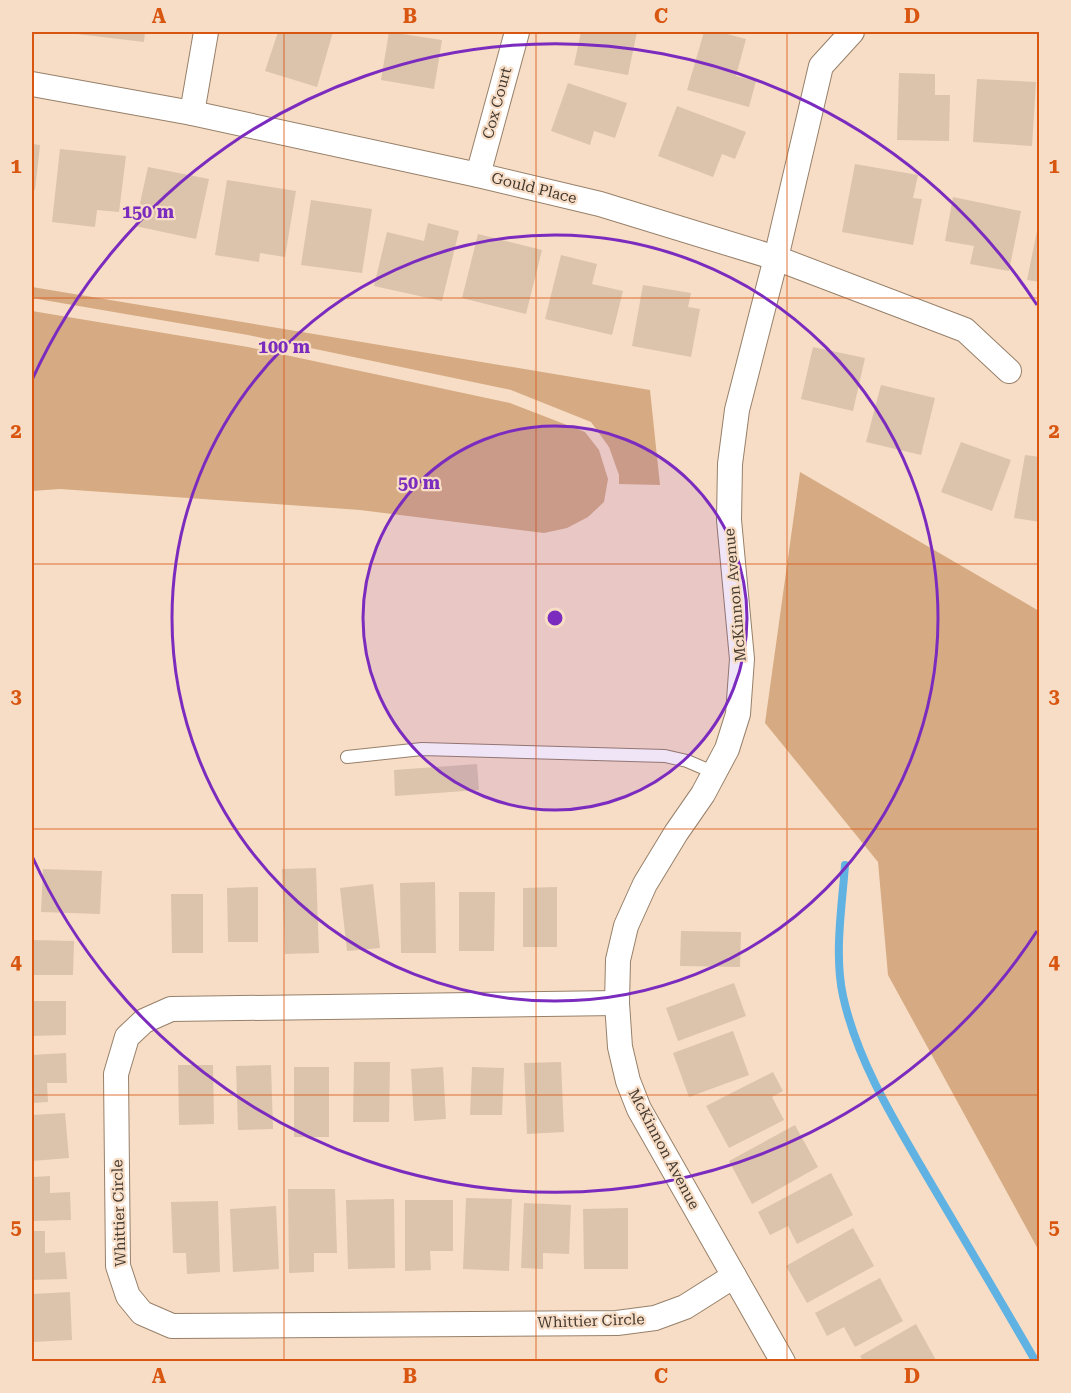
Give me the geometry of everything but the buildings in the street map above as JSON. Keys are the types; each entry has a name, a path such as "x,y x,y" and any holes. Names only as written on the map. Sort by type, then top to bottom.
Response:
{"street":[{"path":"192,113 206,32"},
{"name":"Cox Court","path":"478,175 517,32"},
{"name":"McKinnon Avenue","path":"783,1362 639,1110 628,1081 620,1047 617,1003 618,960 626,926 645,884 715,773 727,749 738,714 742,659 729,520 737,410 776,258 821,66 852,32"},
{"name":"Gould Place","path":"32,84 192,113 600,204 776,258 965,330 1008,371"},
{"name":"Whittier Circle","path":"617,1003 171,1009 144,1021 127,1037 116,1074 118,1266 128,1296 142,1313 172,1326 617,1323 655,1318 685,1307 734,1275"}],"lane":[{"path":"347,757 422,749 665,756 687,761 715,773"}],"shaded area":[{"path":"32,287 650,390 660,485 619,484 619,475 609,447 591,422 511,390 248,335 32,298"},
{"path":"32,311 248,347 510,403 585,432 599,450 608,479 604,502 588,517 567,528 544,533 360,510 60,489 32,491"},
{"path":"800,472 1039,611 1039,1251 888,975 878,862 765,723"}],"waterway":[{"path":"845,865 840,930 840,980 858,1046 892,1117 1036,1362"}]}
